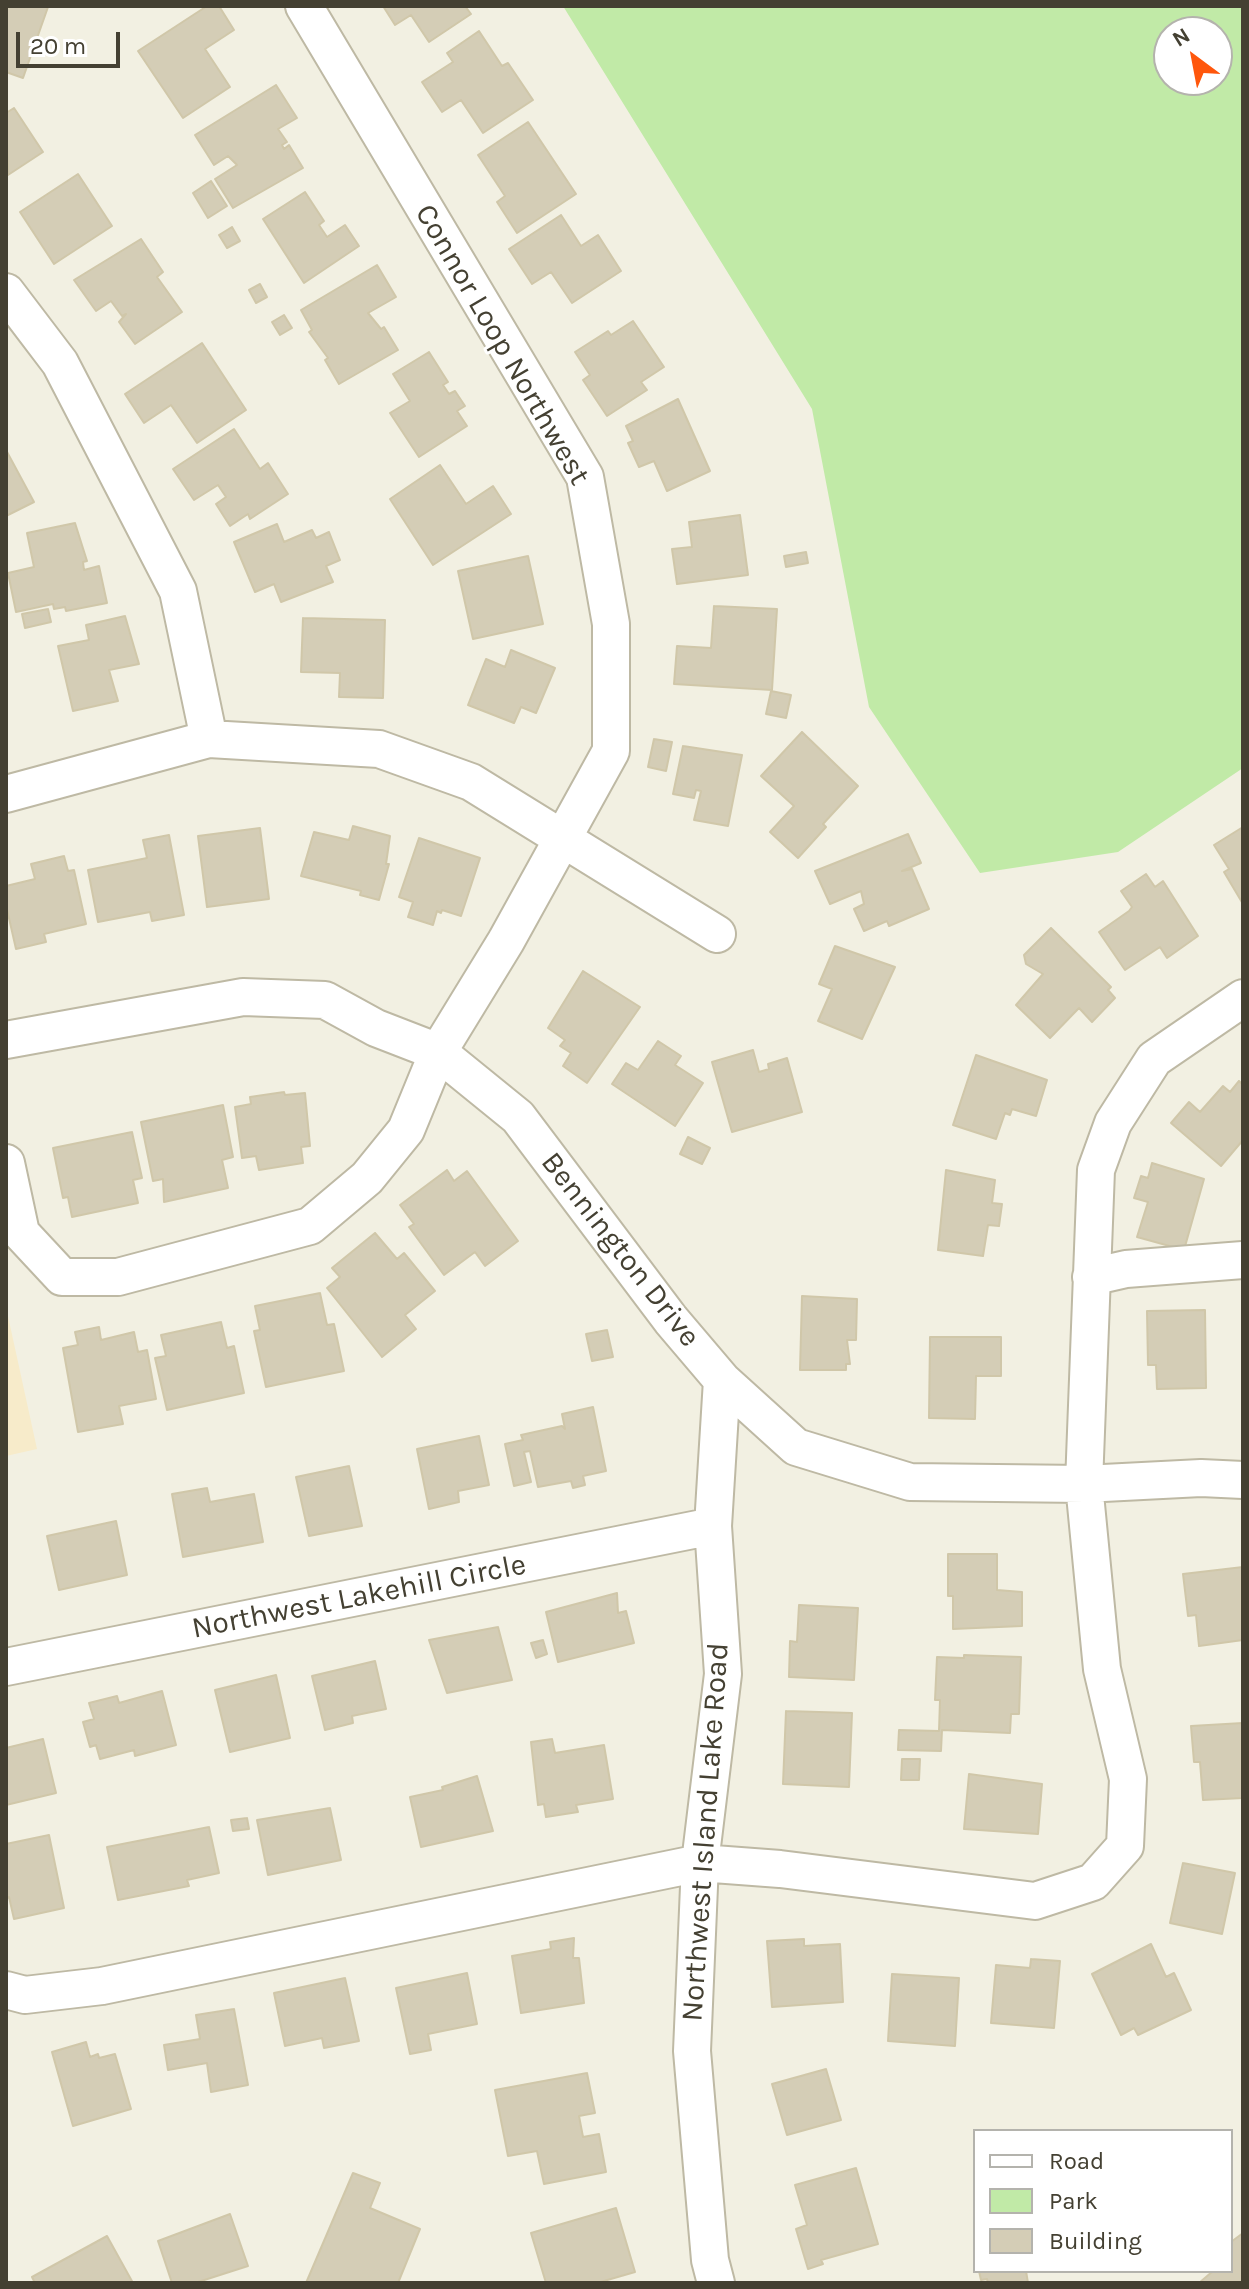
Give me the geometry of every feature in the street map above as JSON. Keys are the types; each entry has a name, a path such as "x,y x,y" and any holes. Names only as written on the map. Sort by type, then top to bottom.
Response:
{"street":[{"name":"Connor Loop Northwest","path":"6,1163 21,1233 62,1277 118,1277 310,1226 367,1178 406,1130 438,1052 565,838 611,751 611,624 585,477 304,6"},
{"path":"6,292 60,363 178,591 209,739"},
{"path":"6,794 209,739 379,749 471,782 717,934"},
{"name":"Bennington Drive","path":"6,1040 243,997 325,1000 376,1028 438,1052 518,1117 671,1320 722,1380 796,1447 910,1482 1084,1484 1201,1478 1243,1480"},
{"path":"6,1990 25,1995 102,1986 700,1863 780,1869 1035,1901 1093,1882 1125,1846 1128,1779 1102,1669 1084,1484 1096,1170 1113,1123 1154,1059 1243,998"},
{"path":"1091,1277 1126,1269 1243,1260"},
{"name":"Northwest Island Lake Road","path":"716,2283 710,2260 692,2051 700,1863 723,1674 713,1526 722,1380"},
{"name":"Northwest Lakehill Circle","path":"6,1667 713,1526"}],"shaded area":[{"path":"6,1307 37,1449 6,1456"}],"green space":[{"path":"563,6 1243,6 1243,768 1118,852 980,873 869,707 812,409"}],"building":[{"path":"6,6 48,7 23,78 6,72"},
{"path":"207,6 219,6 234,30 205,49 230,87 183,118 138,51"},
{"path":"383,6 465,6 471,14 429,42 411,15 395,25"},
{"path":"479,31 502,66 508,63 533,100 483,133 461,100 442,112 422,82 453,62 447,53"},
{"path":"276,85 297,118 278,129 287,142 282,145 284,149 289,145 303,168 233,208 215,179 237,165 228,156 214,165 195,135"},
{"path":"14,108 43,152 8,175 6,113"},
{"path":"528,122 576,194 517,233 497,202 505,196 478,155"},
{"path":"78,174 112,226 54,264 20,212"},
{"path":"211,181 227,206 208,218 193,193"},
{"path":"305,192 324,221 319,225 327,237 345,225 359,246 304,283 263,219"},
{"path":"561,215 581,246 598,235 621,271 572,303 551,272 532,284 509,249"},
{"path":"232,227 240,241 227,248 219,235"},
{"path":"141,239 163,272 157,277 182,312 135,344 119,322 126,314 122,316 111,301 96,311 74,280"},
{"path":"377,265 396,297 368,313 381,329 384,327 398,350 339,384 325,360 328,358 309,332 312,330 301,310"},
{"path":"260,284 267,297 256,303 249,290"},
{"path":"284,315 292,328 280,335 272,322"},
{"path":"633,321 664,367 641,382 647,390 607,416 583,380 590,375 575,352 608,331 611,335"},
{"path":"202,343 246,410 197,443 171,405 144,423 125,394"},
{"path":"429,352 448,382 443,385 449,394 455,391 465,406 457,411 467,426 419,457 390,413 410,401 393,374"},
{"path":"678,399 710,471 667,491 654,461 639,467 628,443 633,441 626,426"},
{"path":"234,429 260,469 268,463 288,494 250,519 248,514 230,526 216,504 226,497 218,485 194,500 173,469"},
{"path":"6,450 34,502 6,516"},
{"path":"440,465 466,504 493,486 511,514 433,565 390,499"},
{"path":"740,515 748,575 677,584 672,549 692,547 689,522"},
{"path":"75,523 87,561 83,562 84,570 99,566 107,603 66,611 65,607 54,609 53,604 16,612 8,573 34,567 27,533"},
{"path":"277,524 284,542 312,530 316,538 329,532 340,560 326,566 333,582 281,602 274,584 255,592 234,542"},
{"path":"806,552 808,563 786,567 784,556"},
{"path":"528,556 543,624 473,639 458,571"},
{"path":"714,606 777,609 772,690 674,684 677,646 711,648"},
{"path":"48,609 51,622 25,628 22,614"},
{"path":"125,616 139,664 109,670 118,701 73,711 58,646 89,640 86,625"},
{"path":"303,618 385,620 383,698 339,697 340,673 301,672"},
{"path":"511,650 555,668 536,713 521,707 514,723 468,705 486,659 505,667"},
{"path":"771,691 791,695 786,718 766,714"},
{"path":"802,732 858,786 823,824 826,827 798,858 770,832 794,806 761,776"},
{"path":"654,739 672,742 666,771 648,767"},
{"path":"683,746 742,755 728,826 694,820 701,791 696,790 694,798 673,794"},
{"path":"353,826 390,836 386,864 389,864 379,900 360,895 361,891 301,876 314,832 349,840"},
{"path":"1243,827 1243,904 1224,872 1229,869 1214,845"},
{"path":"260,828 269,899 207,907 198,836"},
{"path":"908,834 921,863 902,871 912,869 929,909 889,926 887,921 864,931 854,909 864,904 861,891 830,904 815,871"},
{"path":"169,835 184,915 152,921 150,912 98,922 88,870 147,858 143,840"},
{"path":"419,838 480,858 461,916 437,911 433,925 408,917 413,902 399,897"},
{"path":"64,856 68,871 74,870 86,924 44,934 46,942 16,949 6,905 6,886 35,879 31,864"},
{"path":"1146,874 1155,887 1163,881 1198,936 1167,958 1160,947 1125,970 1099,932 1129,911 1132,907 1121,891"},
{"path":"1051,928 1111,987 1108,990 1115,998 1092,1022 1079,1008 1050,1038 1016,1005 1043,974 1026,964 1024,955"},
{"path":"835,946 895,967 862,1039 818,1021 832,989 819,984"},
{"path":"583,971 640,1007 587,1083 563,1066 571,1053 560,1046 565,1040 548,1028"},
{"path":"658,1041 681,1056 675,1065 703,1083 675,1126 612,1084 626,1063 638,1070"},
{"path":"753,1050 759,1072 769,1069 768,1064 787,1058 802,1112 732,1132 712,1062"},
{"path":"976,1055 1047,1080 1036,1116 1012,1109 1010,1115 1005,1113 996,1139 953,1125"},
{"path":"1239,1081 1243,1085 1243,1140 1221,1166 1171,1123 1189,1102 1200,1112 1223,1086 1230,1092"},
{"path":"284,1092 285,1095 305,1093 310,1146 301,1147 303,1163 259,1170 256,1156 242,1158 235,1107 251,1104 250,1097"},
{"path":"223,1105 233,1157 222,1160 228,1188 164,1202 163,1179 153,1181 141,1122"},
{"path":"132,1132 142,1178 133,1180 138,1203 72,1217 68,1197 63,1198 53,1148"},
{"path":"688,1137 710,1148 702,1164 680,1154"},
{"path":"1152,1163 1204,1179 1184,1250 1137,1237 1148,1202 1134,1198 1141,1176 1148,1178"},
{"path":"447,1170 454,1181 467,1171 518,1241 485,1266 475,1252 444,1275 409,1227 414,1224 400,1205"},
{"path":"946,1170 995,1180 992,1203 1002,1204 999,1226 988,1225 983,1256 938,1250"},
{"path":"375,1233 397,1259 404,1253 435,1291 405,1315 416,1329 382,1357 327,1288 340,1277 332,1268"},
{"path":"320,1293 327,1325 334,1324 344,1371 266,1387 254,1331 260,1330 255,1306"},
{"path":"802,1296 857,1299 856,1340 847,1340 850,1364 846,1364 846,1370 800,1370"},
{"path":"1205,1310 1206,1388 1157,1389 1156,1365 1148,1365 1147,1311"},
{"path":"221,1322 227,1348 234,1346 244,1393 167,1410 155,1358 166,1356 161,1335"},
{"path":"99,1327 101,1340 134,1332 138,1352 147,1350 156,1399 119,1406 123,1424 78,1432 63,1348 78,1345 75,1332"},
{"path":"607,1330 613,1357 592,1361 586,1334"},
{"path":"930,1337 1001,1337 1001,1376 976,1376 975,1419 929,1418"},
{"path":"593,1407 606,1471 583,1476 585,1485 573,1488 571,1481 538,1487 530,1451 524,1452 531,1482 514,1486 505,1444 523,1440 521,1435 562,1426 565,1429 562,1414"},
{"path":"479,1436 489,1485 458,1491 459,1502 429,1509 417,1449"},
{"path":"349,1466 362,1526 309,1536 296,1477"},
{"path":"207,1488 210,1502 254,1494 263,1542 183,1557 172,1494"},
{"path":"116,1521 127,1575 59,1590 47,1536"},
{"path":"948,1554 997,1554 997,1590 1022,1592 1022,1626 953,1629 953,1596 948,1596"},
{"path":"1243,1567 1243,1640 1199,1646 1196,1615 1188,1616 1183,1574"},
{"path":"617,1593 618,1613 626,1611 634,1643 558,1662 546,1612"},
{"path":"799,1605 858,1608 854,1680 789,1677 790,1641 797,1642"},
{"path":"498,1627 512,1680 447,1693 429,1640"},
{"path":"543,1640 547,1654 536,1658 531,1643"},
{"path":"964,1655 1021,1657 1019,1714 1011,1714 1010,1733 942,1730 941,1751 898,1750 899,1730 939,1731 940,1700 935,1700 937,1657 964,1658"},
{"path":"375,1661 386,1709 352,1716 353,1723 325,1730 312,1676"},
{"path":"276,1675 290,1738 230,1752 215,1690"},
{"path":"162,1691 176,1745 135,1756 134,1750 100,1759 96,1745 90,1747 83,1722 94,1719 89,1703 117,1696 119,1703"},
{"path":"786,1711 852,1713 849,1787 783,1784"},
{"path":"1243,1723 1243,1798 1203,1800 1200,1762 1194,1762 1191,1726"},
{"path":"43,1739 56,1793 6,1805 6,1748"},
{"path":"552,1739 555,1753 604,1745 613,1799 576,1805 578,1812 546,1817 544,1804 538,1805 531,1742"},
{"path":"902,1759 920,1759 919,1780 901,1780"},
{"path":"969,1774 1042,1784 1038,1834 964,1829"},
{"path":"477,1776 493,1831 421,1847 410,1797 443,1790 442,1787"},
{"path":"330,1808 341,1860 268,1875 257,1820"},
{"path":"247,1818 249,1829 233,1831 231,1820"},
{"path":"209,1827 219,1873 187,1880 189,1886 118,1900 107,1847"},
{"path":"49,1835 64,1908 14,1919 9,1897 6,1898 6,1844"},
{"path":"1183,1863 1235,1873 1222,1934 1170,1923"},
{"path":"574,1938 573,1958 579,1958 584,2003 521,2013 512,1956 551,1949 550,1942"},
{"path":"804,1939 804,1946 840,1944 843,2002 772,2007 767,1941"},
{"path":"1151,1944 1166,1977 1174,1973 1191,2010 1138,2035 1134,2028 1121,2035 1092,1974"},
{"path":"1031,1959 1060,1961 1054,2028 991,2023 996,1965 1030,1968"},
{"path":"467,1973 477,2024 428,2034 431,2050 410,2054 396,1988"},
{"path":"892,1974 959,1978 955,2046 888,2041"},
{"path":"345,1978 359,2041 324,2048 322,2038 285,2046 274,1993"},
{"path":"234,2009 248,2085 211,2092 207,2063 168,2070 164,2045 200,2039 196,2015"},
{"path":"86,2042 90,2057 115,2054 131,2109 73,2126 52,2052"},
{"path":"826,2069 841,2120 787,2135 772,2084"},
{"path":"587,2073 595,2113 579,2116 583,2137 599,2134 606,2172 544,2184 537,2151 508,2156 495,2090"},
{"path":"856,2168 878,2244 821,2260 823,2264 808,2269 796,2229 807,2225 795,2185"},
{"path":"353,2173 380,2183 370,2208 420,2229 398,2283 306,2283"},
{"path":"616,2208 635,2272 597,2283 546,2283 531,2233"},
{"path":"230,2214 248,2266 195,2283 172,2283 158,2241"},
{"path":"1243,2233 1243,2283 1199,2283 1211,2273 1233,2273 1233,2240"},
{"path":"107,2236 133,2283 35,2283 32,2277"},
{"path":"979,2273 1026,2273 1028,2283 988,2283 987,2279 981,2280"}]}
